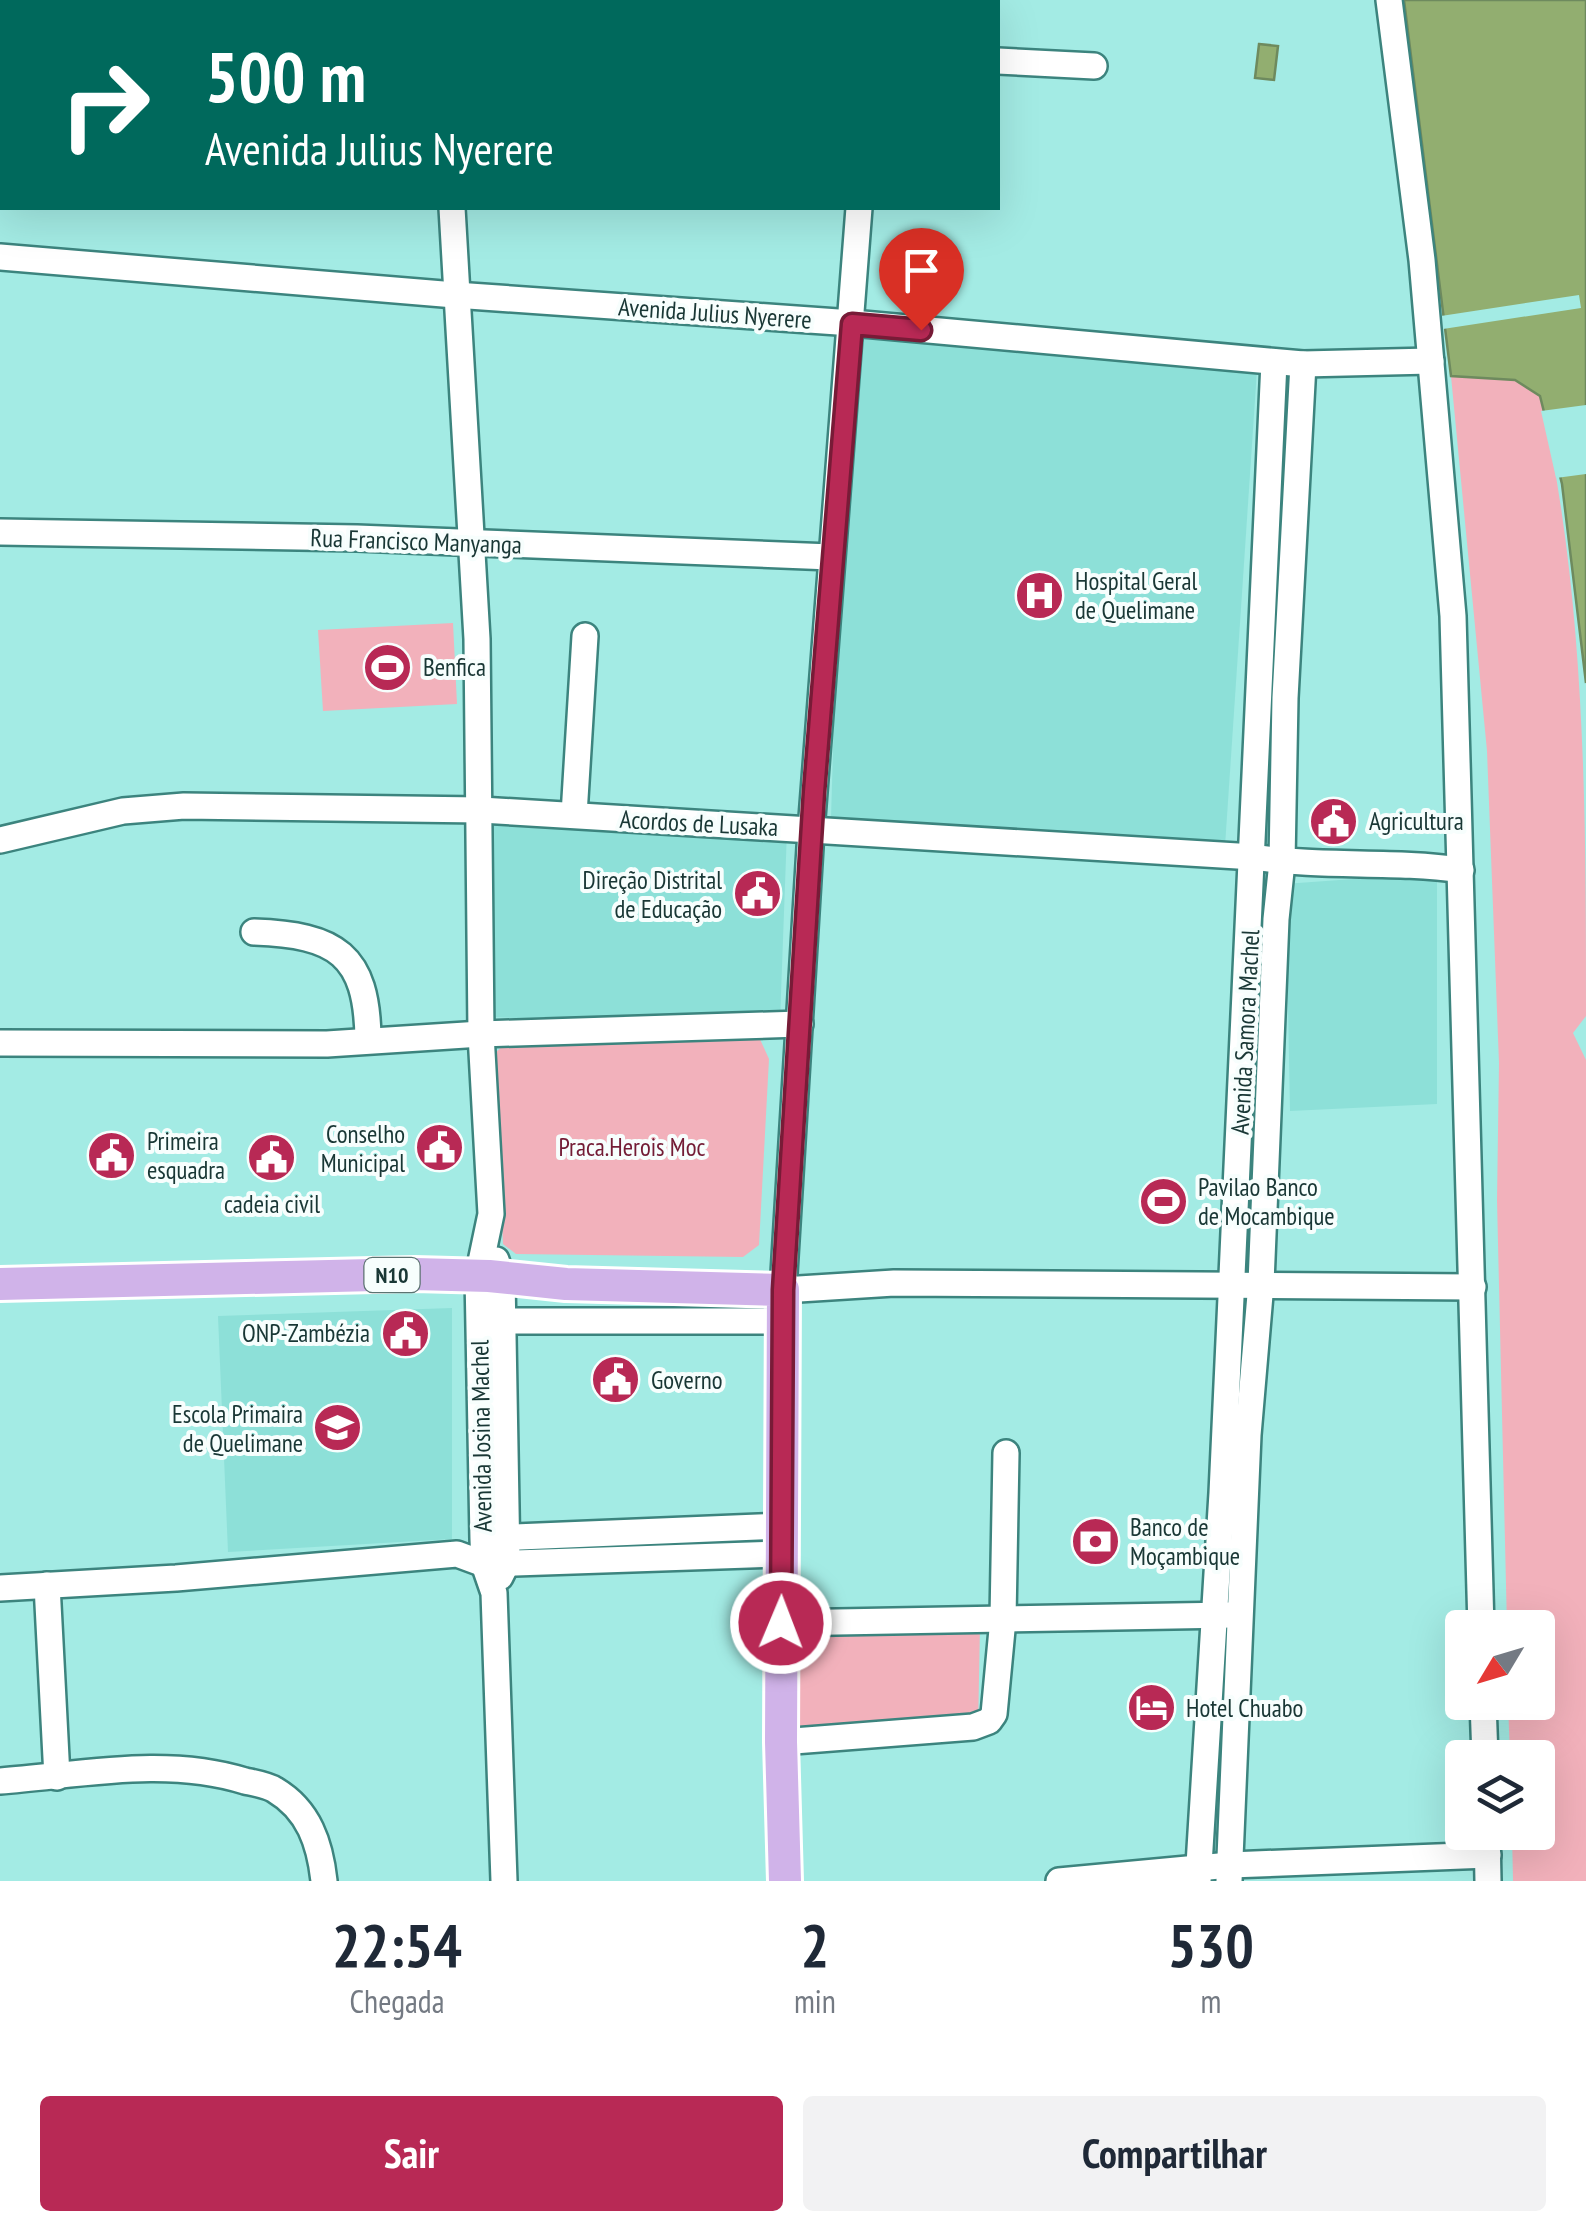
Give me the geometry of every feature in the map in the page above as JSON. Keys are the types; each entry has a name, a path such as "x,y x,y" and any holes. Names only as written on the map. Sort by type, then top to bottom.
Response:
{"main road":[{"name":"N10","path":"0,1284 415,1274 602,1286 784,1305"},
{"path":"784,1305 781,1742 785,1881"}],"street":[{"path":"1389,0 1422,260 1454,616 1480,1610"},
{"path":"1000,61 1094,66"},
{"path":"452,210 477,638 481,1034 491,1214 490,1277"},
{"path":"784,1305 811,830 859,210"},
{"name":"Avenida Julius Nyerere","path":"0,257 852,324 1274,362 1431,361"},
{"name":"Avenida Samora Machel","path":"1198,1875 1254,857 1274,362"},
{"name":"Avenida Samora Machel","path":"1230,1873 1248,1436 1282,862 1285,698 1303,364"},
{"name":"Rua Francisco Manyanga","path":"0,532 470,543 831,557"},
{"path":"574,815 585,636"},
{"name":"Acordos de Lusaka","path":"0,840 123,811 184,806 480,810 1461,870"},
{"path":"254,932 319,940 356,969 368,1005 368,1039"},
{"path":"0,1043 327,1044 481,1034 800,1024"},
{"name":"Avenida Josina Machel","path":"490,1277 501,1322 494,1593 504,1881"},
{"name":"Avenida Josina Machel","path":"490,1277 495,1551"},
{"path":"501,1322 784,1305 894,1283 1473,1286"},
{"path":"781,1742 973,1727 989,1721 994,1714 1002,1618 1006,1453"},
{"path":"0,1588 495,1551 781,1540"},
{"path":"47,1585 57,1777"},
{"path":"781,1623 1241,1615"},
{"path":"0,1781 97,1770 182,1770 234,1777 274,1789 302,1814 316,1836 324,1881"},
{"path":"1059,1881 1488,1856"}],"shaded area":[{"path":"1404,0 1586,0 1586,683 1562,484 1540,396 1515,380 1451,376"},
{"path":"1259,44 1278,46 1274,80 1255,78"},
{"name":"Hospital Geral de Quelimane","path":"845,335 1257,370 1225,846 831,819"},
{"path":"490,813 787,830 780,1021 631,1022 490,1017"},
{"path":"1437,873 1437,1104 1290,1111 1286,895 1269,885"},
{"name":"Escola Primaira de Quelimane","path":"452,1308 452,1539 228,1552 218,1316"}],"green space":[{"path":"1451,376 1516,380 1540,396 1567,548 1575,626 1585,860 1586,1016 1573,1033 1586,1060 1586,1881 1513,1881 1512,1850 1555,1850 1555,1740 1509,1740 1509,1720 1555,1720 1555,1610 1507,1610 1497,1200 1499,1063 1487,751"},
{"name":"Benfica","path":"453,623 457,704 323,711 318,630"},
{"name":"Praca.Herois Moc","path":"759,1037 769,1059 759,1245 743,1257 516,1254 503,1244 494,1054 508,1041"},
{"path":"980,1625 978,1730 782,1738 774,1633"}],"pier":[{"path":"1579,295 1581,308 1443,329 1441,316"},
{"path":"1586,405 1586,474 1556,478 1541,411"}],"place":[{"name":"Hospital Geral de Quelimane","path":"1040,595"},
{"name":"Benfica","path":"388,667"},
{"name":"Agricultura","path":"1334,821"},
{"name":"Direção Distrital de Educação","path":"757,894"},
{"name":"Conselho Municipal","path":"440,1148"},
{"name":"Primeira esquadra","path":"112,1155"},
{"name":"cadeia civil","path":"272,1158"},
{"name":"Pavilao Banco de Mocambique","path":"1163,1201"},
{"name":"ONP-Zambézia","path":"405,1333"},
{"name":"Governo","path":"616,1380"},
{"name":"Escola Primaira de Quelimane","path":"338,1428"},
{"name":"Banco de Moçambique","path":"1095,1541"},
{"name":"Hotel Chuabo","path":"1151,1708"}],"route":[{"path":"781,1623 783,1290 814,792 852,324 921,330"}]}
